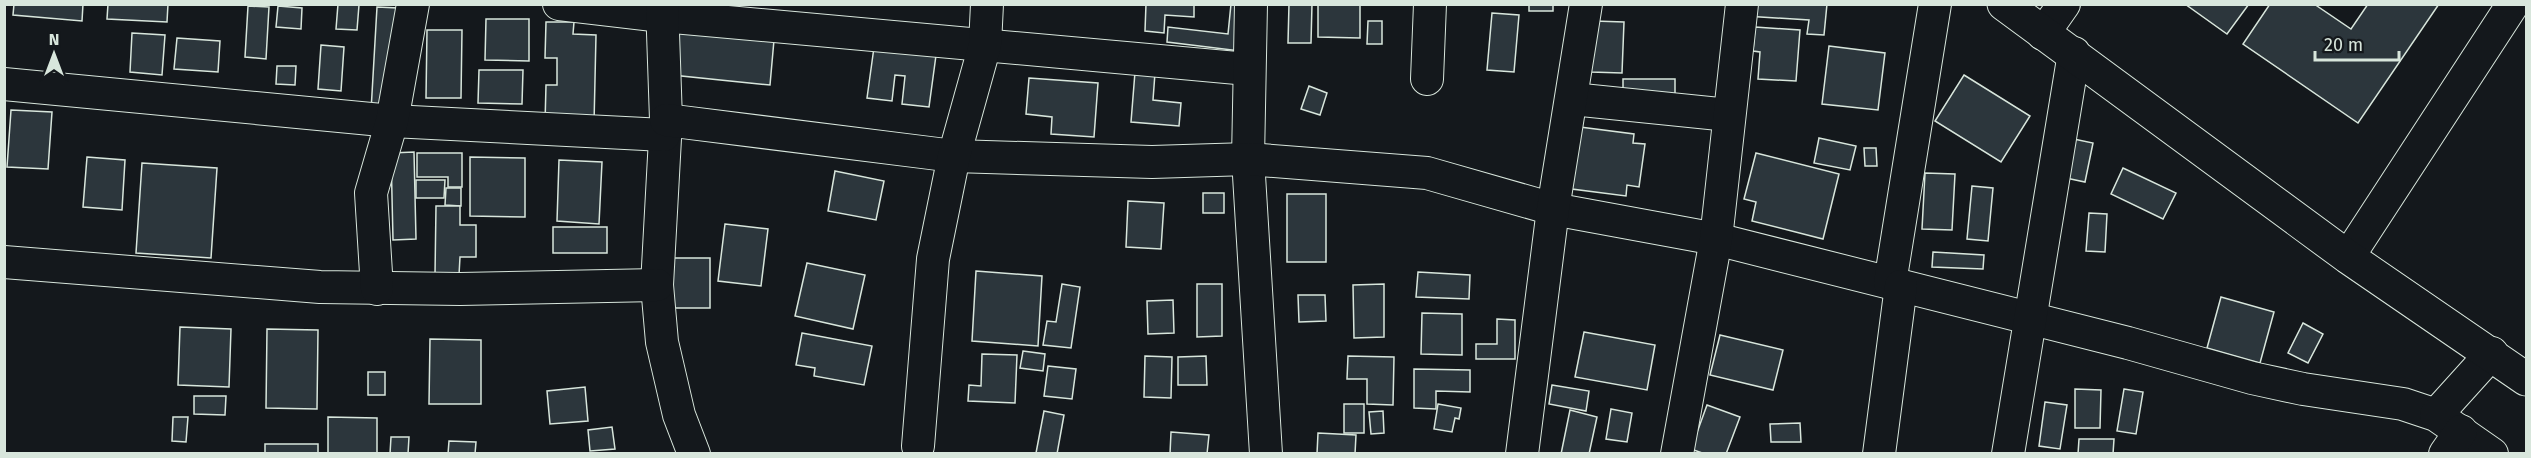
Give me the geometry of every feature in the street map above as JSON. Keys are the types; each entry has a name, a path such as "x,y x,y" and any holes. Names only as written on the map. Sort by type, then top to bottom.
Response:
{"main road":[{"path":"2004,4 2043,34 2074,53 2348,256 2492,353 2526,379"}],"street":[{"path":"377,289 371,193 392,121 413,4"},
{"path":"559,4 834,17 985,45 1248,69"},
{"path":"918,446 933,259 954,156 985,45 987,4"},
{"path":"1251,4 1248,159 1266,453"},
{"path":"1427,79 1430,4"},
{"path":"1522,453 1553,209 1586,4"},
{"path":"1677,453 1716,239 1742,4"},
{"path":"1879,453 1896,284 1935,4"},
{"path":"2043,34 2064,4"},
{"path":"2348,256 2513,4"},
{"path":"662,10 665,127 657,285 662,342 679,415 694,453"},
{"path":"2008,453 2074,53"},
{"path":"4,84 392,121 665,127 954,156 1152,162 1248,159 1427,173 1553,209 1716,239 2128,343 2252,378 2303,389 2403,404 2447,433 2492,453"},
{"path":"1572,99 1729,115"},
{"path":"4,262 320,287 377,289 657,285"},
{"path":"2447,433 2492,353"}],"building":[{"path":"14,4 83,4 82,21 13,15"},
{"path":"108,4 168,4 167,22 107,19"},
{"path":"338,4 359,5 357,30 336,29"},
{"path":"1146,4 1194,4 1194,17 1165,15 1164,33 1145,31"},
{"path":"1231,4 1245,4 1240,51 1167,42 1168,27 1228,34"},
{"path":"1289,4 1312,4 1311,43 1288,43"},
{"path":"1318,4 1360,4 1360,38 1318,37"},
{"path":"1529,4 1553,4 1553,11 1529,11"},
{"path":"1746,4 1827,4 1824,35 1807,34 1809,20 1745,16"},
{"path":"2185,4 2249,4 2227,34"},
{"path":"2270,4 2314,4 2351,29 2368,4 2439,4 2358,123 2243,44"},
{"path":"248,6 269,7 266,59 245,57"},
{"path":"278,6 302,8 301,29 276,27"},
{"path":"377,7 398,8 391,113 371,111"},
{"path":"1492,13 1519,15 1514,72 1487,70"},
{"path":"486,19 529,19 529,61 485,60"},
{"path":"1368,21 1382,21 1382,44 1367,44"},
{"path":"1594,21 1624,22 1622,73 1591,72"},
{"path":"546,22 574,22 573,34 596,35 594,124 545,123 546,85 557,85 557,58 545,58"},
{"path":"1755,27 1800,30 1796,81 1758,79 1760,52 1753,51"},
{"path":"427,30 462,30 461,98 426,98"},
{"path":"677,30 774,40 770,85 672,75"},
{"path":"132,33 165,35 162,75 130,72"},
{"path":"177,38 220,41 218,72 174,69"},
{"path":"875,40 937,48 929,107 902,104 905,76 895,75 892,101 867,98"},
{"path":"321,45 344,47 341,91 318,89"},
{"path":"1829,46 1885,53 1878,110 1822,104"},
{"path":"277,66 296,66 295,85 276,84"},
{"path":"479,70 523,70 522,104 478,103"},
{"path":"1135,72 1155,73 1153,100 1181,103 1179,126 1131,122"},
{"path":"1964,75 2030,116 2001,162 1935,121"},
{"path":"1029,78 1098,83 1094,137 1051,134 1052,117 1026,114"},
{"path":"1623,79 1675,79 1675,103 1623,103"},
{"path":"1309,86 1327,93 1320,115 1301,109"},
{"path":"11,110 52,112 48,169 7,167"},
{"path":"1580,127 1634,134 1633,143 1645,144 1639,187 1627,185 1626,196 1572,189"},
{"path":"1819,138 1856,146 1850,170 1814,163"},
{"path":"2069,138 2093,143 2085,182 2061,177"},
{"path":"1864,148 1876,148 1877,166 1865,166"},
{"path":"414,152 416,239 393,240 391,153"},
{"path":"417,153 462,153 462,187 448,187 448,177 417,177"},
{"path":"1756,153 1839,174 1823,239 1752,221 1756,202 1744,199"},
{"path":"87,157 125,160 122,210 83,207"},
{"path":"470,157 525,158 525,217 470,216"},
{"path":"559,160 602,162 599,224 557,221"},
{"path":"142,163 217,168 211,258 136,253"},
{"path":"2123,168 2176,193 2163,219 2111,194"},
{"path":"835,171 884,181 876,220 828,211"},
{"path":"1925,173 1955,174 1952,230 1922,229"},
{"path":"416,180 445,180 444,198 416,198"},
{"path":"1972,186 1993,188 1988,241 1967,239"},
{"path":"446,188 461,188 461,206 445,205"},
{"path":"1203,193 1224,193 1224,213 1203,213"},
{"path":"1287,194 1326,194 1326,262 1287,262"},
{"path":"1128,201 1164,203 1161,249 1126,247"},
{"path":"436,206 460,206 460,225 476,225 476,257 460,257 459,275 435,275"},
{"path":"2089,213 2107,214 2105,252 2086,251"},
{"path":"725,224 768,229 761,286 718,281"},
{"path":"553,227 607,227 607,253 553,253"},
{"path":"1933,252 1984,255 1983,269 1932,267"},
{"path":"669,258 710,258 710,308 669,308"},
{"path":"807,263 865,275 853,329 795,316"},
{"path":"976,271 1042,276 1038,346 972,341"},
{"path":"1418,272 1470,275 1469,299 1416,297"},
{"path":"1062,284 1080,287 1071,348 1043,345 1047,321 1056,322"},
{"path":"1197,284 1222,284 1222,336 1197,337"},
{"path":"1384,284 1384,337 1354,338 1353,285"},
{"path":"1298,295 1325,295 1326,321 1299,322"},
{"path":"2221,297 2274,312 2260,363 2207,348"},
{"path":"1173,300 1174,333 1148,334 1147,301"},
{"path":"1422,313 1462,314 1462,355 1421,354"},
{"path":"1497,319 1515,320 1515,359 1476,359 1476,344 1497,344"},
{"path":"2303,323 2323,334 2308,363 2288,353"},
{"path":"180,327 231,329 229,387 178,385"},
{"path":"267,329 318,330 317,409 266,408"},
{"path":"1584,332 1655,345 1647,390 1575,377"},
{"path":"802,333 872,346 864,385 814,376 815,368 796,365"},
{"path":"1720,335 1783,350 1773,390 1710,375"},
{"path":"430,339 481,340 481,404 429,404"},
{"path":"1023,351 1045,354 1043,371 1020,368"},
{"path":"982,354 1017,355 1015,403 968,401 969,385 981,386"},
{"path":"1145,356 1172,357 1171,398 1144,397"},
{"path":"1206,356 1207,385 1178,385 1178,357"},
{"path":"1348,356 1394,357 1393,405 1367,404 1367,379 1347,379"},
{"path":"1048,366 1076,369 1072,399 1044,396"},
{"path":"1414,369 1470,370 1470,392 1436,391 1436,409 1414,408"},
{"path":"368,372 385,372 385,395 368,395"},
{"path":"1552,385 1589,391 1586,411 1549,404"},
{"path":"585,387 588,421 550,424 547,391"},
{"path":"2075,389 2101,390 2100,428 2075,428"},
{"path":"2124,389 2143,392 2136,434 2117,431"},
{"path":"194,396 226,396 225,415 194,414"},
{"path":"2045,402 2067,405 2060,449 2039,446"},
{"path":"1344,404 1364,404 1364,433 1344,433"},
{"path":"1438,404 1461,408 1459,419 1455,418 1452,432 1434,429"},
{"path":"1707,405 1740,417 1726,454 1705,454 1691,449"},
{"path":"1611,409 1632,413 1627,442 1606,439"},
{"path":"1570,410 1597,417 1589,454 1561,454"},
{"path":"1044,411 1064,415 1057,454 1036,453"},
{"path":"1383,411 1384,433 1371,434 1369,412"},
{"path":"173,417 188,417 186,442 172,441"},
{"path":"328,417 377,418 377,454 328,454"},
{"path":"1800,423 1801,442 1771,442 1770,424"},
{"path":"612,427 615,449 590,451 588,430"},
{"path":"1171,432 1209,435 1207,454 1170,454"},
{"path":"1318,433 1356,435 1355,454 1317,454"},
{"path":"391,437 409,437 408,454 390,454"},
{"path":"2079,439 2114,439 2113,454 2078,454"},
{"path":"449,441 476,442 475,454 448,454"},
{"path":"265,444 318,444 318,454 265,454"}]}
